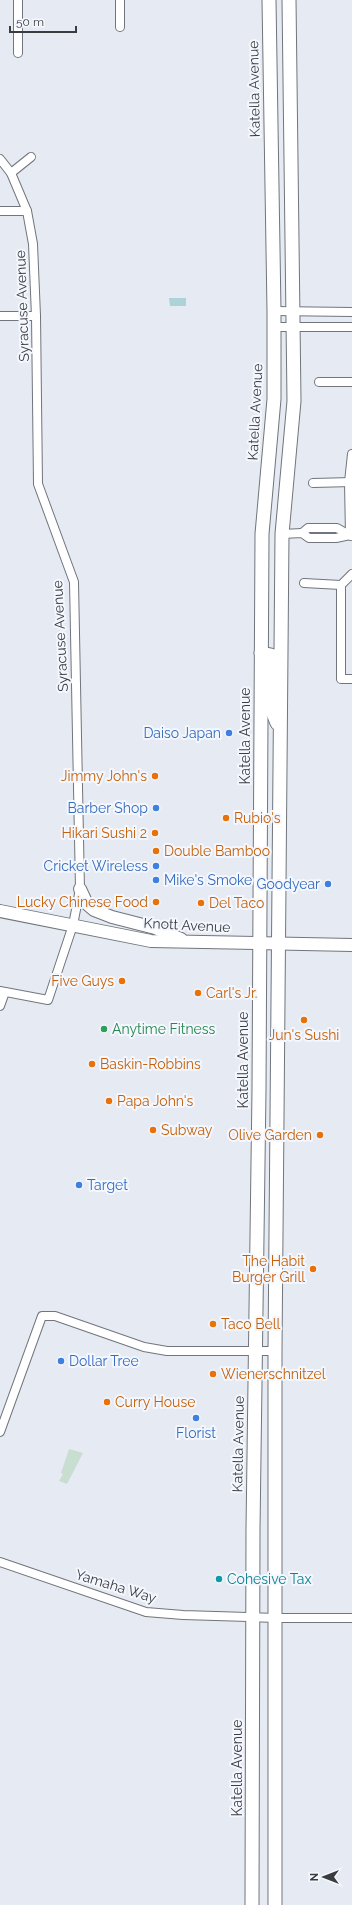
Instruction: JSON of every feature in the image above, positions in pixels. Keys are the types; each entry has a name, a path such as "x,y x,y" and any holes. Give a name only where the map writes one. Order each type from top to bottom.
{"main road":[{"path":"269,5 289,5 293,311 292,433 284,498 282,534 280,943 275,1351 275,1905"},
{"name":"Katella Avenue","path":"252,1905 262,534 264,496 273,418 274,327 269,5"},
{"path":"261,652 270,655 271,708 280,730"},
{"path":"80,889 87,904 94,910 112,917 155,928 192,943"},
{"name":"Knott Avenue","path":"0,911 151,941 352,945"}],"street":[{"path":"18,0 18,53"},
{"path":"120,0 120,27"},
{"path":"11,173 31,158"},
{"name":"Syracuse Avenue","path":"0,159 11,173 27,211 33,244 36,316 38,484 74,582 80,889 73,925 48,1000 2,992"},
{"path":"0,212 27,211"},
{"path":"274,311 352,312"},
{"path":"0,316 36,316"},
{"path":"274,327 352,327"},
{"path":"319,382 352,382"},
{"path":"351,536 350,482 352,454"},
{"path":"313,483 350,482"},
{"path":"282,534 302,533 308,528 337,528 351,536"},
{"path":"352,574 341,585 341,679 352,679"},
{"path":"304,583 341,585"},
{"path":"0,1006 2,992"},
{"path":"0,1432 42,1316 55,1316 144,1348 167,1351 275,1351"},
{"name":"Yamaha Way","path":"0,1562 146,1612 183,1615 276,1618 352,1618"}],"green space":[{"path":"69,1449 83,1453 67,1484 59,1481 63,1474 61,1473"}],"water":[{"path":"169,298 186,298 186,306 170,306"}],"place":[{"name":"Daiso Japan","path":"229,733"},
{"name":"Jimmy John's","path":"155,776"},
{"name":"Barber Shop","path":"156,808"},
{"name":"Rubio's","path":"226,818"},
{"name":"Hikari Sushi 2","path":"155,833"},
{"name":"Double Bamboo","path":"156,851"},
{"name":"Cricket Wireless","path":"156,866"},
{"name":"Mike's Smoke","path":"156,880"},
{"name":"Goodyear","path":"328,884"},
{"name":"Lucky Chinese Food","path":"156,902"},
{"name":"Del Taco","path":"201,903"},
{"name":"Five Guys","path":"122,981"},
{"name":"Carl's Jr.","path":"198,993"},
{"name":"Jun's Sushi","path":"304,1020"},
{"name":"Anytime Fitness","path":"104,1029"},
{"name":"Baskin-Robbins","path":"92,1064"},
{"name":"Papa John's","path":"109,1101"},
{"name":"Subway","path":"153,1130"},
{"name":"Olive Garden","path":"320,1135"},
{"name":"Target","path":"79,1185"},
{"name":"The Habit Burger Grill","path":"313,1269"},
{"name":"Taco Bell","path":"213,1324"},
{"name":"Dollar Tree","path":"61,1361"},
{"name":"Wienerschnitzel","path":"213,1374"},
{"name":"Curry House","path":"107,1402"},
{"name":"Florist","path":"196,1418"},
{"name":"Cohesive Tax","path":"219,1579"}]}
